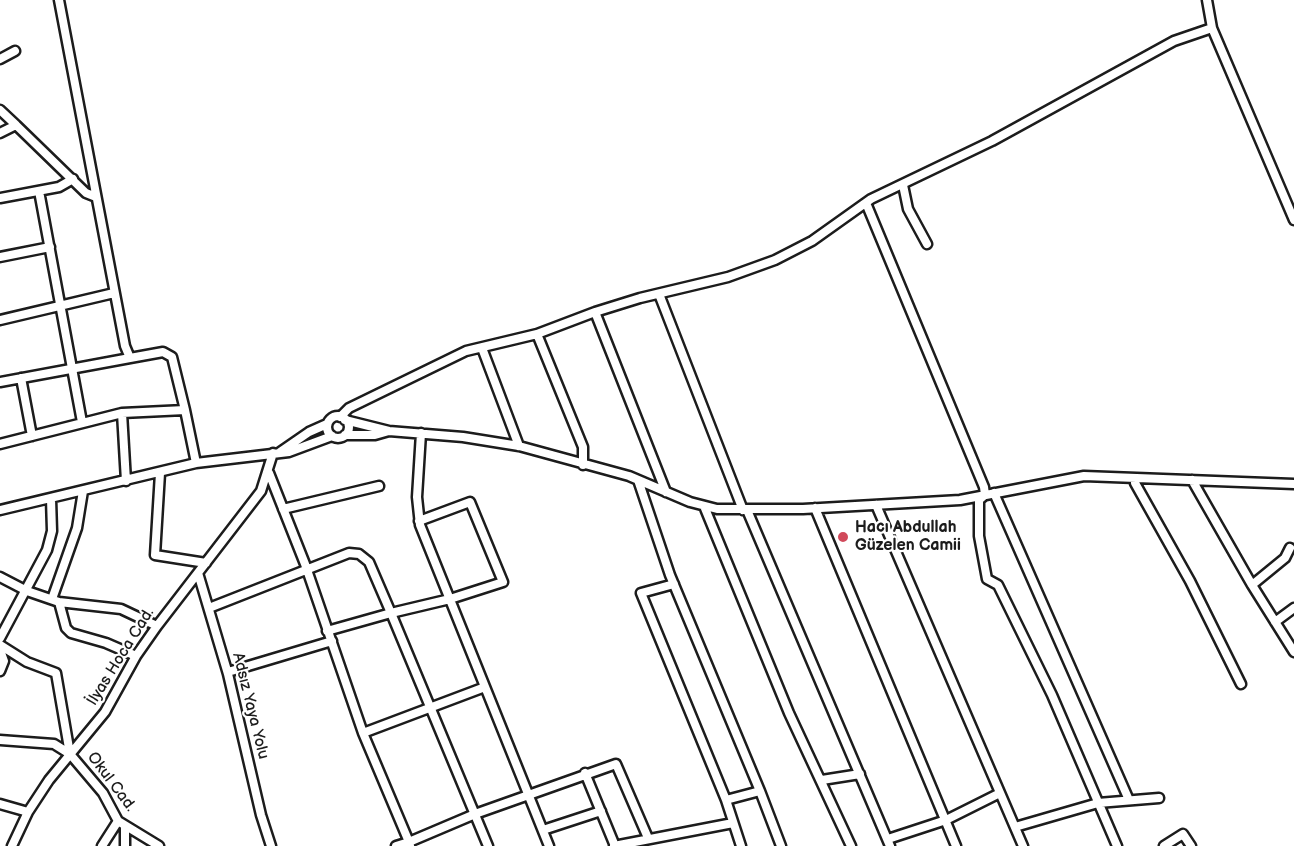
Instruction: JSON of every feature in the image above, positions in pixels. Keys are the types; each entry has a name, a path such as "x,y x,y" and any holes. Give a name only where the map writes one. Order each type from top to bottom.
{"street":[{"path":"59,0 114,293 129,357"},
{"path":"1207,0 1212,28 1294,220"},
{"path":"343,418 349,408 466,351 537,334 595,312 728,277 775,260 812,241 866,203 992,141 1174,41 1212,28"},
{"path":"0,59 15,51"},
{"path":"0,110 87,193 96,197"},
{"path":"0,133 16,126"},
{"path":"0,198 63,185 73,179"},
{"path":"903,185 908,209 927,244"},
{"path":"39,191 82,422"},
{"path":"866,203 984,487 1128,800"},
{"path":"0,257 50,248"},
{"path":"0,320 114,293"},
{"path":"659,294 745,510 889,843 946,820 1000,793"},
{"path":"595,312 666,492"},
{"path":"537,334 583,447 582,465"},
{"path":"482,348 519,446"},
{"path":"0,382 163,352 172,357 196,463"},
{"path":"21,378 32,436"},
{"path":"0,444 122,414 185,410"},
{"path":"122,414 126,481"},
{"path":"277,452 309,432 327,424 332,418 343,418 389,431 519,446 638,480 704,506 745,510 960,500 1084,476 1294,484"},
{"path":"343,418 348,427 345,435"},
{"path":"327,424 327,430 332,436"},
{"path":"0,510 196,463 290,452 332,436 375,435 389,431"},
{"path":"421,433 417,497 419,520 549,846"},
{"name":"İlyas Hoca Cad.","path":"12,846 28,812 49,780 105,712 136,656 157,626 261,491 277,452"},
{"path":"160,473 155,555 206,563"},
{"path":"269,473 306,569 363,733 409,844"},
{"path":"1135,478 1135,483 1190,581 1241,684"},
{"path":"638,480 674,584 781,846"},
{"path":"1192,480 1252,585 1294,652"},
{"path":"282,509 379,486"},
{"path":"83,491 77,528 56,600 68,631 106,643 136,656"},
{"path":"989,494 979,500 979,536 987,579 998,585 1052,694 1117,846"},
{"path":"0,638 16,604 27,591 47,550 52,531 51,499"},
{"path":"327,631 450,599 503,582 470,502 419,520"},
{"path":"876,505 1023,846"},
{"path":"704,506 789,713 851,846"},
{"path":"815,508 872,648 903,714 956,846"},
{"path":"1252,585 1285,558 1290,548"},
{"path":"209,608 345,554 359,554 371,565 488,846"},
{"name":"Adsız Yaya Yolu","path":"198,573 228,672 261,815 271,846"},
{"path":"0,577 27,591 56,600 121,609 157,626"},
{"path":"674,584 641,593 726,800 741,846"},
{"path":"1275,622 1294,608"},
{"path":"228,672 332,641"},
{"path":"0,645 27,662 56,673 70,754"},
{"path":"0,650 4,661 0,671"},
{"path":"363,733 485,687"},
{"path":"0,740 54,744 70,754"},
{"name":"Okul Cad.","path":"70,754 103,793 121,823 159,846"},
{"path":"396,846 409,844 475,814 585,773 616,764 652,837 660,846"},
{"path":"585,773 614,846 734,823"},
{"path":"822,780 860,774"},
{"path":"726,800 760,790"},
{"path":"1015,827 1098,803 1159,798"},
{"path":"0,804 28,812"},
{"path":"543,830 601,811"},
{"path":"102,846 121,823"},
{"path":"121,823 125,846"},
{"path":"1164,846 1183,834 1191,846"}],"place":[{"name":"Hacı Abdullah Güzelen Camii","path":"843,537"}]}
